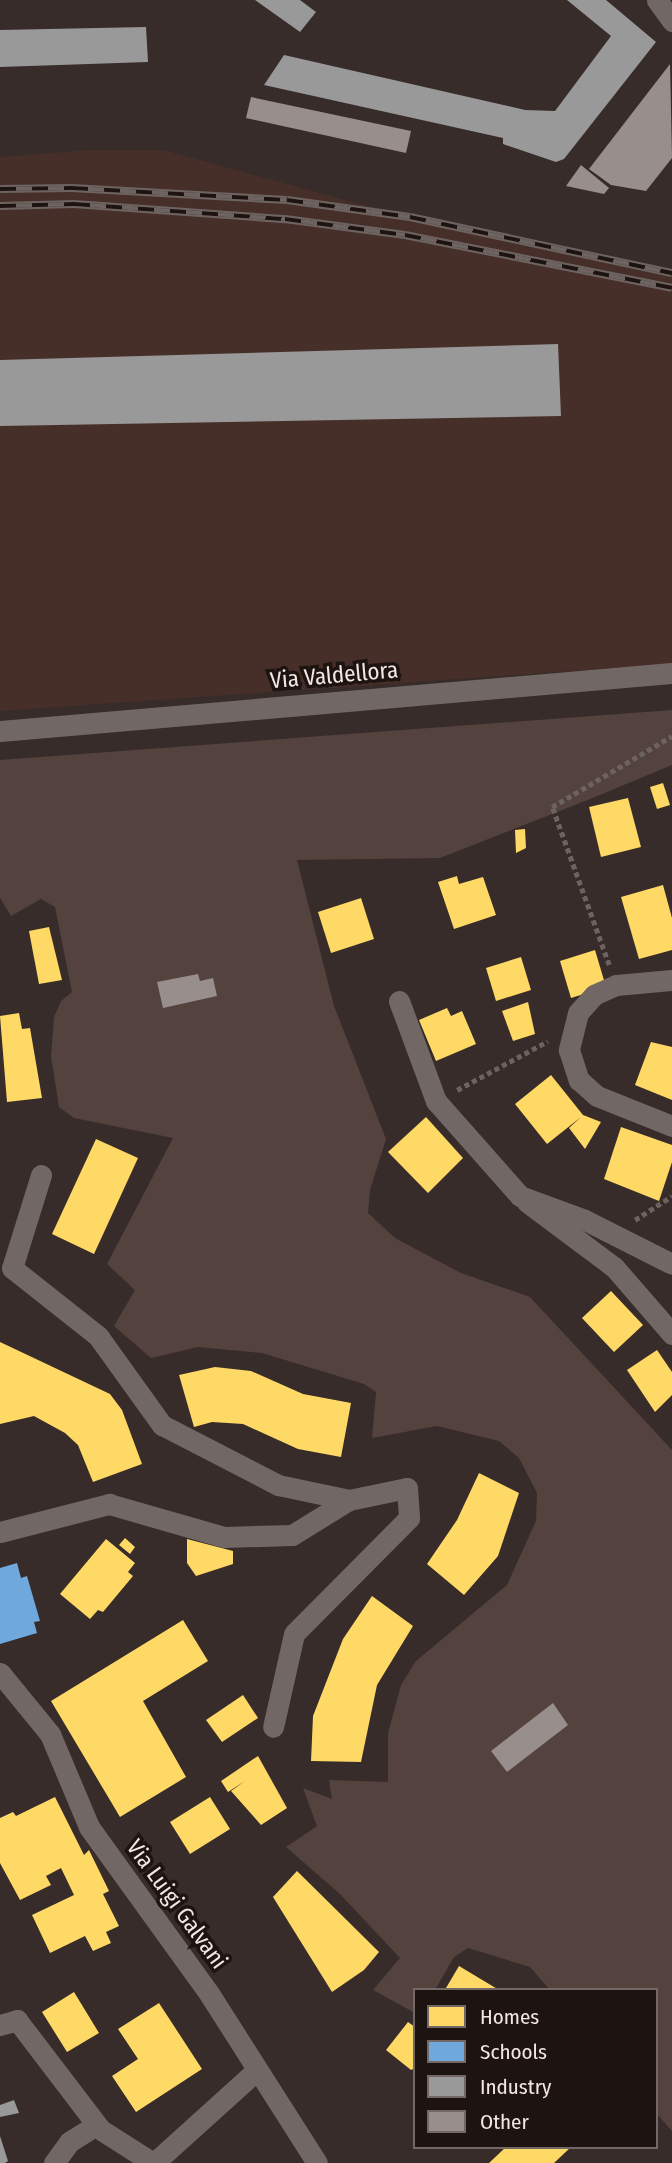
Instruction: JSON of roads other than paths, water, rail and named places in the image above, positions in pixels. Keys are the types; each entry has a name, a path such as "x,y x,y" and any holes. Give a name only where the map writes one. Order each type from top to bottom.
{"street":[{"name":"Via Valdellora","path":"0,731 672,673"},
{"path":"672,980 616,985 584,1004 570,1029 570,1058 579,1080 610,1103 672,1126"},
{"path":"399,1001 436,1101 520,1196 554,1226 614,1267 672,1334"},
{"path":"41,1175 12,1268 98,1336 162,1425 278,1485 349,1500"},
{"path":"520,1196 611,1233 672,1264"},
{"path":"0,1532 109,1504 224,1537 292,1535 349,1500 407,1488 409,1518 294,1634 273,1727"},
{"name":"Via Luigi Galvani","path":"0,1674 50,1734 89,1827 257,2070 317,2163"},
{"path":"0,2025 17,2020 100,2129"},
{"path":"54,2163 69,2143 95,2126 153,2163 257,2070"}],"railway":[{"path":"0,189 72,188 287,200 410,217 672,273"},
{"path":"0,206 74,204 285,219 405,235 672,288"}]}
